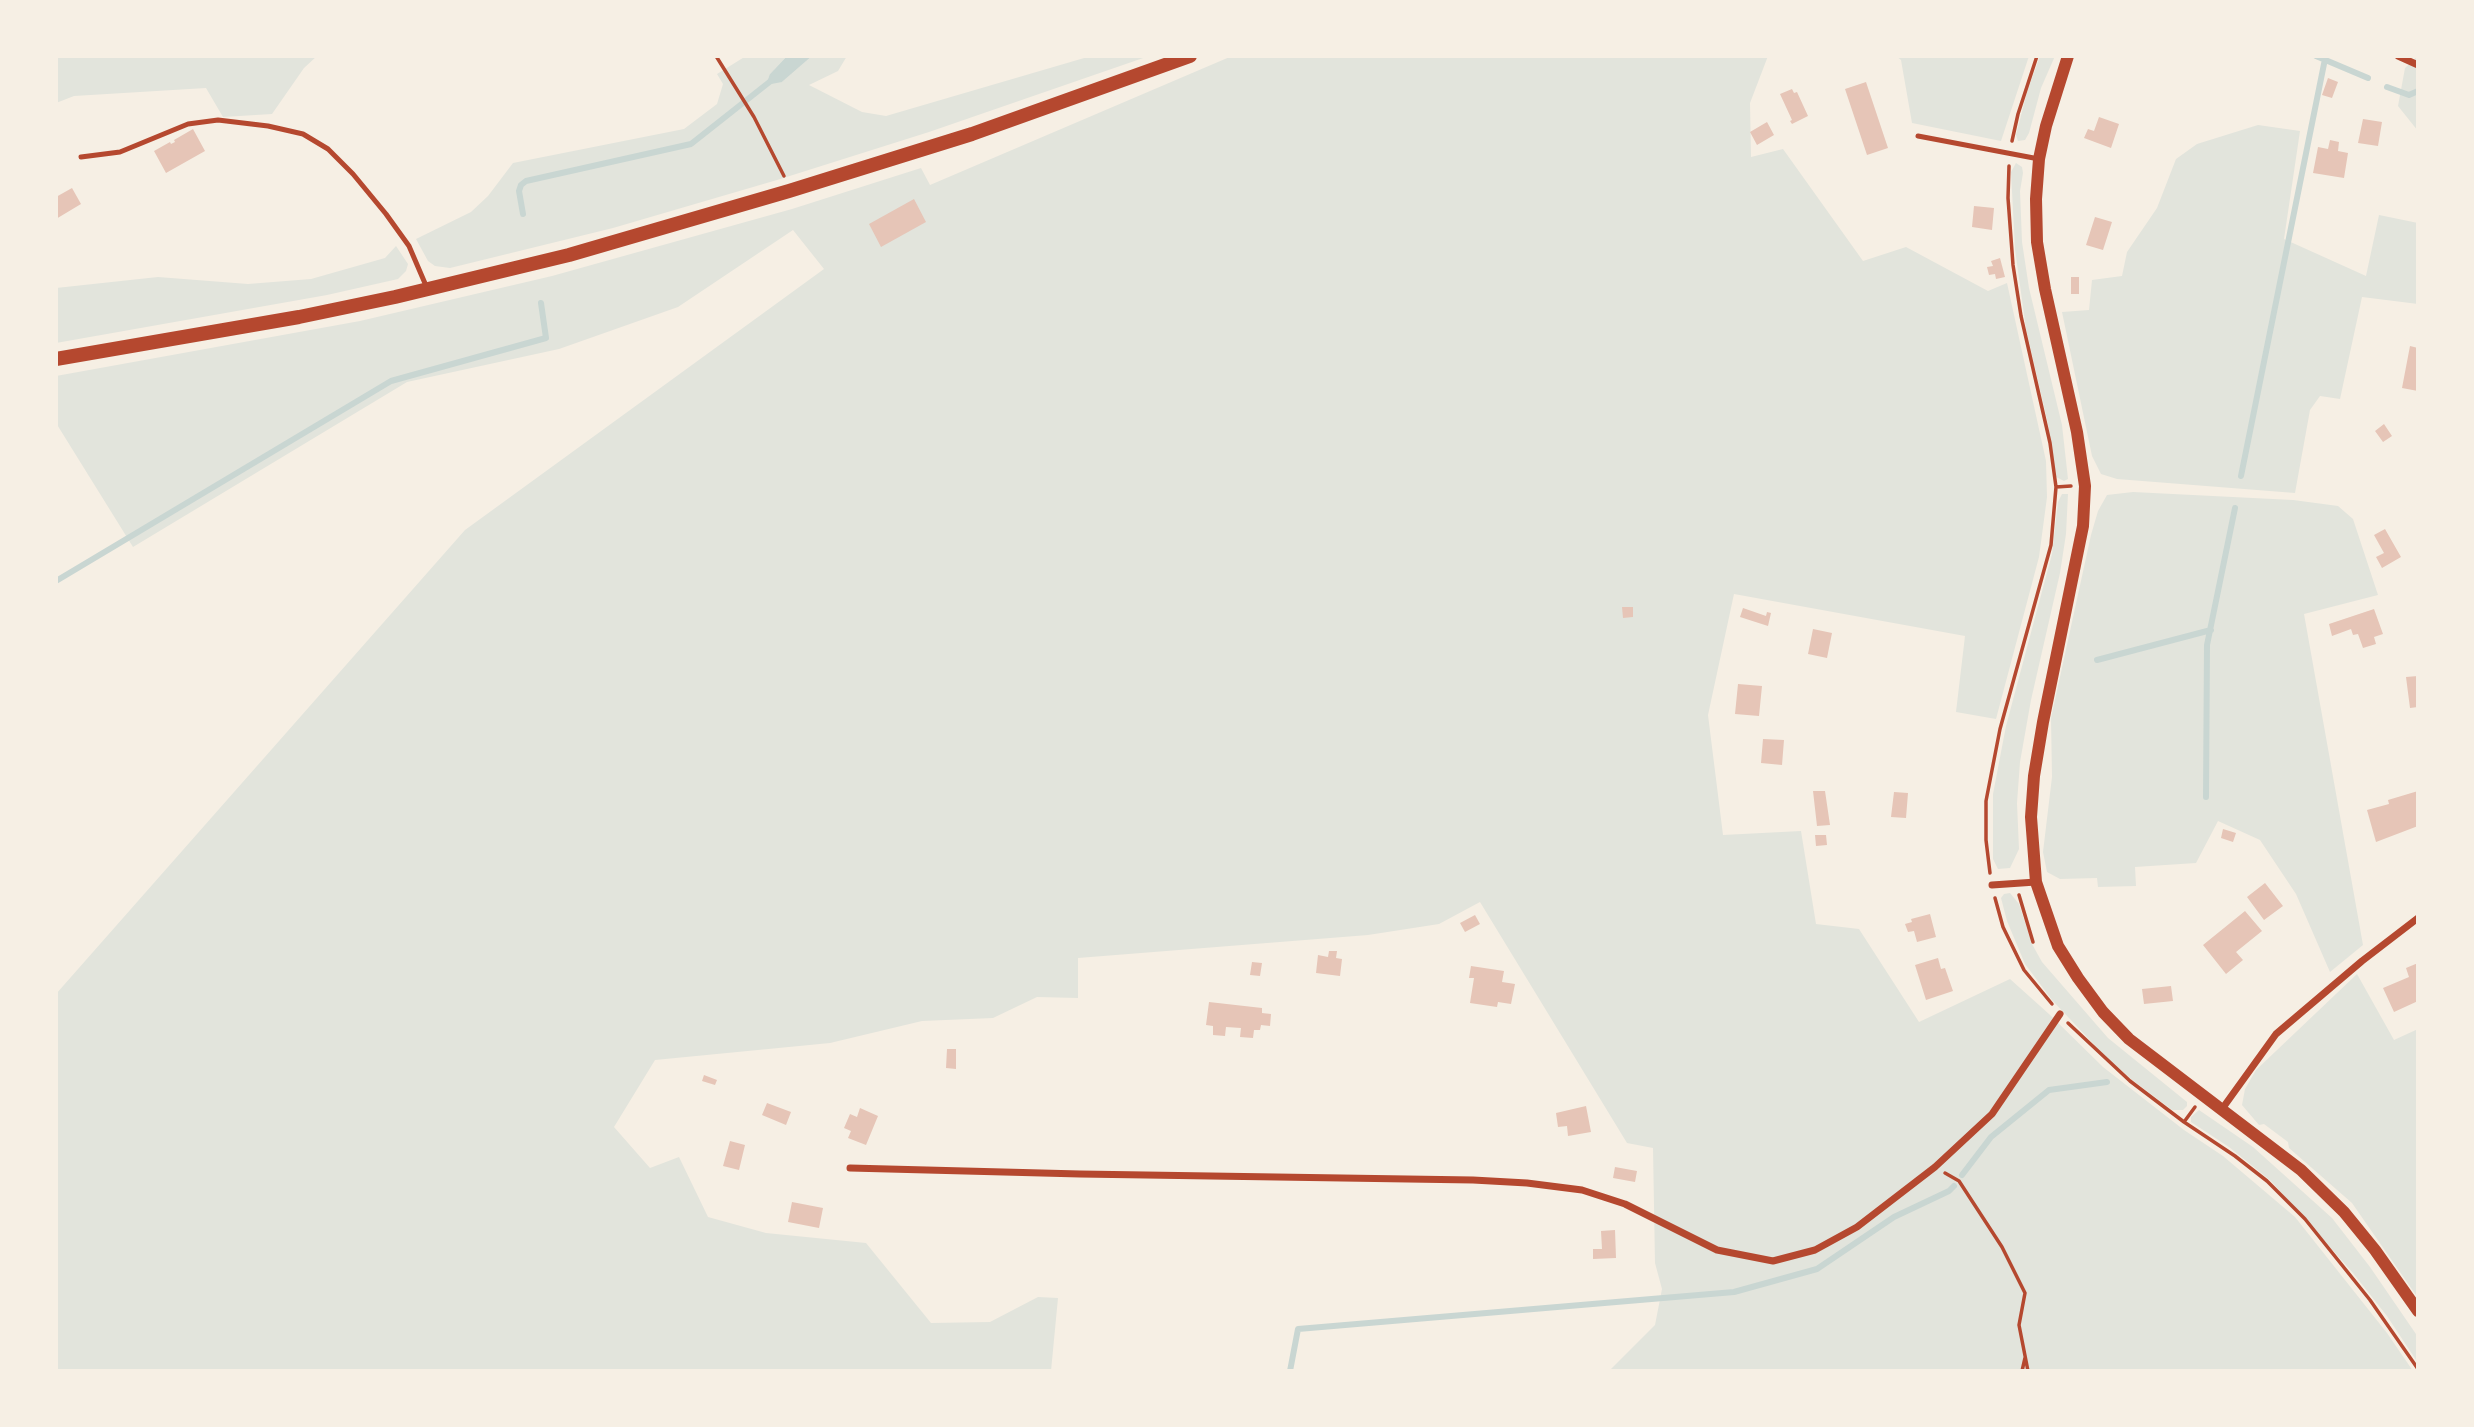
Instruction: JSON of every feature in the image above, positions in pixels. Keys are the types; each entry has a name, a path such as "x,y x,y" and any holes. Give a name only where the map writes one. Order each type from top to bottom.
{"main road":[{"path":"56,359 299,317 581,252 972,134 1190,56"}],"street":[{"path":"2068,56 2046,126 2039,159 2037,242 2077,432 2085,486 2083,527 2034,776 2031,817 2036,882 2059,946 2103,1012 2129,1039 2289,1160 2344,1212 2418,1311"},
{"path":"2398,56 2418,65"},
{"path":"1992,885 2036,882"},
{"path":"2222,1109 2276,1034 2362,961 2418,918"},
{"path":"850,1168 1527,1183 1583,1190 1625,1204 1717,1250 1773,1261 1815,1250 1857,1227 1935,1167 1992,1114 2060,1014"}],"lane":[{"path":"80,157 120,152 188,124 218,120 268,126 303,134 328,149 354,174 409,246 427,289"},
{"path":"1918,136 2039,159"}],"path":[{"path":"716,56 754,117 782,170 789,191"},
{"path":"2000,729 2051,545 2056,487 2050,443 2021,316 2013,265 2008,198 2010,154 2018,114 2037,56"},
{"path":"2017,883 2033,942"},
{"path":"2060,1014 2096,1052 2130,1081 2267,1181 2305,1219 2370,1300 2418,1369"},
{"path":"2184,1122 2194,1109"},
{"path":"1935,1167 1959,1181 2002,1247 2025,1293 2019,1325 2028,1371"},
{"path":"2022,1371 2025,1356"}],"shaded area":[{"path":"56,56 317,56 304,68 272,114 223,117 206,88 74,96 56,103"},
{"path":"746,56 787,56 770,74 782,82 812,56 847,56 838,71 809,85 862,112 886,116 1091,56 1149,56 929,132 613,228 450,268 435,266 428,261 416,239 471,212 488,196 513,163 684,129 717,104 723,84 717,74"},
{"path":"787,56 812,56 782,82 766,85 770,74"},
{"path":"1232,56 1768,56 1750,103 1751,157 1783,149 1863,261 1906,247 1988,291 2007,283 2046,461 2047,497 2039,557 1996,719 1956,712 1965,636 1734,594 1708,715 1723,835 1801,831 1816,924 1859,929 1919,1022 2010,979 2103,1067 2184,1130 2223,1156 2295,1217 2387,1333 2413,1371 1609,1371 1655,1325 1662,1289 1655,1263 1653,1148 1627,1143 1480,902 1439,924 1368,935 1078,958 1078,998 1037,997 993,1018 922,1021 830,1043 655,1060 614,1127 650,1168 679,1157 708,1217 766,1233 866,1243 931,1323 990,1322 1038,1297 1058,1298 1051,1371 56,1371 56,994 465,530 824,269 793,230 678,307 559,349 407,382 133,547 56,423 56,376 360,321 552,276 792,209 921,168 930,185"},
{"path":"1896,56 2029,56 2001,141 1912,123 1901,60"},
{"path":"2040,56 2055,56 2041,88 2029,133 2025,140 2018,141 2016,135 2027,92"},
{"path":"2418,56 2418,131 2398,106 2405,68"},
{"path":"2258,125 2300,131 2284,239 2366,276 2379,215 2418,223 2418,304 2362,297 2340,399 2320,396 2310,410 2295,493 2117,479 2101,474 2092,456 2062,312 2089,310 2092,280 2122,276 2127,252 2157,208 2176,159 2197,144"},
{"path":"2016,163 2022,167 2023,173 2020,191 2022,242 2029,288 2062,425 2068,479 2064,481 2056,477 2048,424 2026,329 2015,249 2011,172"},
{"path":"396,246 408,264 406,271 398,279 327,295 56,343 56,288 158,277 248,284 311,279 385,258"},
{"path":"2133,492 2293,500 2338,506 2353,519 2378,595 2304,614 2363,945 2330,972 2296,894 2260,840 2218,821 2196,863 2135,867 2136,886 2098,887 2097,878 2060,879 2047,872 2043,852 2052,777 2051,718 2091,535 2098,511 2107,495"},
{"path":"2062,494 2068,494 2060,573 2020,762 2017,803 2019,849 2010,868 1998,869 1993,859 1993,794 2006,726 2052,554 2058,502"},
{"path":"2010,893 2019,904 2032,944 2042,962 2108,1038 2187,1102 2183,1110 2172,1110 2131,1079 2103,1054 2052,1000 2025,964 2007,921 2001,898"},
{"path":"2357,974 2394,1040 2418,1029 2418,1298 2352,1203 2289,1148 2288,1142 2264,1124 2259,1125 2242,1105 2245,1089 2256,1070"},
{"path":"2199,1110 2253,1147 2332,1218 2418,1337 2418,1363 2387,1316 2353,1273 2271,1181 2229,1147 2191,1122 2191,1117"}],"building":[{"path":"2328,78 2338,82 2332,98 2322,95"},
{"path":"1866,82 1888,148 1867,155 1845,89"},
{"path":"1792,89 1794,93 1797,92 1808,116 1792,124 1780,94"},
{"path":"2099,117 2119,124 2111,148 2084,138 2088,129 2094,131"},
{"path":"2363,119 2382,122 2378,146 2358,143"},
{"path":"1767,122 1774,135 1757,145 1750,132"},
{"path":"193,129 205,151 166,173 154,151 175,142 174,140"},
{"path":"2330,140 2339,142 2338,151 2348,153 2344,178 2313,173 2318,147 2328,149"},
{"path":"72,188 81,204 56,219 56,197"},
{"path":"914,199 926,222 881,247 869,224"},
{"path":"1974,206 1994,208 1992,230 1972,227"},
{"path":"2095,217 2112,222 2103,250 2086,245"},
{"path":"2000,258 2005,277 1996,279 1995,274 1989,275 1987,267 1993,266 1991,261"},
{"path":"2071,277 2079,277 2079,294 2071,294"},
{"path":"2410,346 2418,348 2418,391 2402,388"},
{"path":"2384,424 2392,436 2383,442 2375,431"},
{"path":"2385,529 2401,557 2382,568 2376,557 2384,553 2374,535"},
{"path":"1622,607 1633,607 1633,617 1623,618"},
{"path":"1743,608 1766,616 1767,612 1771,613 1768,626 1740,617"},
{"path":"2374,609 2383,634 2374,637 2376,644 2363,648 2358,634 2353,635 2351,629 2332,636 2329,624"},
{"path":"1813,629 1832,633 1827,658 1808,654"},
{"path":"2418,676 2418,707 2410,708 2406,677"},
{"path":"1738,684 1762,686 1759,716 1735,714"},
{"path":"1763,739 1784,740 1782,765 1761,763"},
{"path":"1813,791 1825,791 1830,825 1817,826"},
{"path":"2418,791 2418,826 2376,842 2367,810"},
{"path":"1894,792 1908,793 1906,818 1891,817"},
{"path":"2223,829 2236,833 2233,842 2221,838"},
{"path":"1815,835 1826,835 1827,845 1816,846"},
{"path":"2265,883 2283,906 2264,920 2247,897"},
{"path":"2245,911 2262,931 2236,952 2243,960 2226,974 2203,945"},
{"path":"1930,914 1936,937 1917,942 1914,931 1908,932 1905,924 1912,922 1911,919"},
{"path":"1475,915 1480,924 1465,932 1460,923"},
{"path":"1329,951 1337,951 1336,958 1342,959 1340,976 1316,973 1318,955 1328,957"},
{"path":"1938,958 1941,969 1945,968 1953,991 1926,1000 1915,965"},
{"path":"1252,962 1262,963 1260,976 1250,975"},
{"path":"2418,963 2418,1001 2394,1012 2383,988 2409,977 2406,968"},
{"path":"1471,966 1504,971 1502,982 1515,984 1511,1004 1498,1002 1497,1007 1470,1003 1474,978 1469,978"},
{"path":"2171,986 2173,1001 2144,1004 2142,989"},
{"path":"1209,1002 1262,1008 1262,1013 1271,1014 1270,1026 1261,1025 1260,1030 1254,1030 1253,1038 1240,1037 1241,1028 1226,1027 1225,1036 1213,1035 1213,1026 1206,1025"},
{"path":"947,1049 956,1049 956,1069 946,1068"},
{"path":"704,1075 717,1080 715,1085 702,1081"},
{"path":"767,1103 791,1112 786,1125 762,1115"},
{"path":"1586,1106 1591,1132 1568,1136 1567,1126 1558,1127 1556,1113"},
{"path":"860,1108 878,1116 866,1145 848,1138 851,1131 844,1128 850,1114 857,1117"},
{"path":"730,1141 745,1145 739,1170 723,1166"},
{"path":"1615,1167 1637,1171 1635,1182 1613,1178"},
{"path":"792,1202 823,1208 819,1228 788,1222"},
{"path":"1615,1230 1616,1258 1593,1259 1593,1249 1602,1249 1601,1231"}],"waterway":[{"path":"2316,56 2368,78"},
{"path":"2241,476 2325,59"},
{"path":"523,214 519,191 526,181 691,144 772,80"},
{"path":"2387,87 2409,95 2418,91"},
{"path":"56,581 391,381 546,338 541,303"},
{"path":"2206,797 2207,645 2235,508"},
{"path":"2097,660 2211,630"},
{"path":"1962,1175 1991,1137 2049,1090 2107,1082"},
{"path":"1290,1371 1298,1329 1734,1292 1817,1269 1894,1217 1949,1191 1954,1186"}]}
